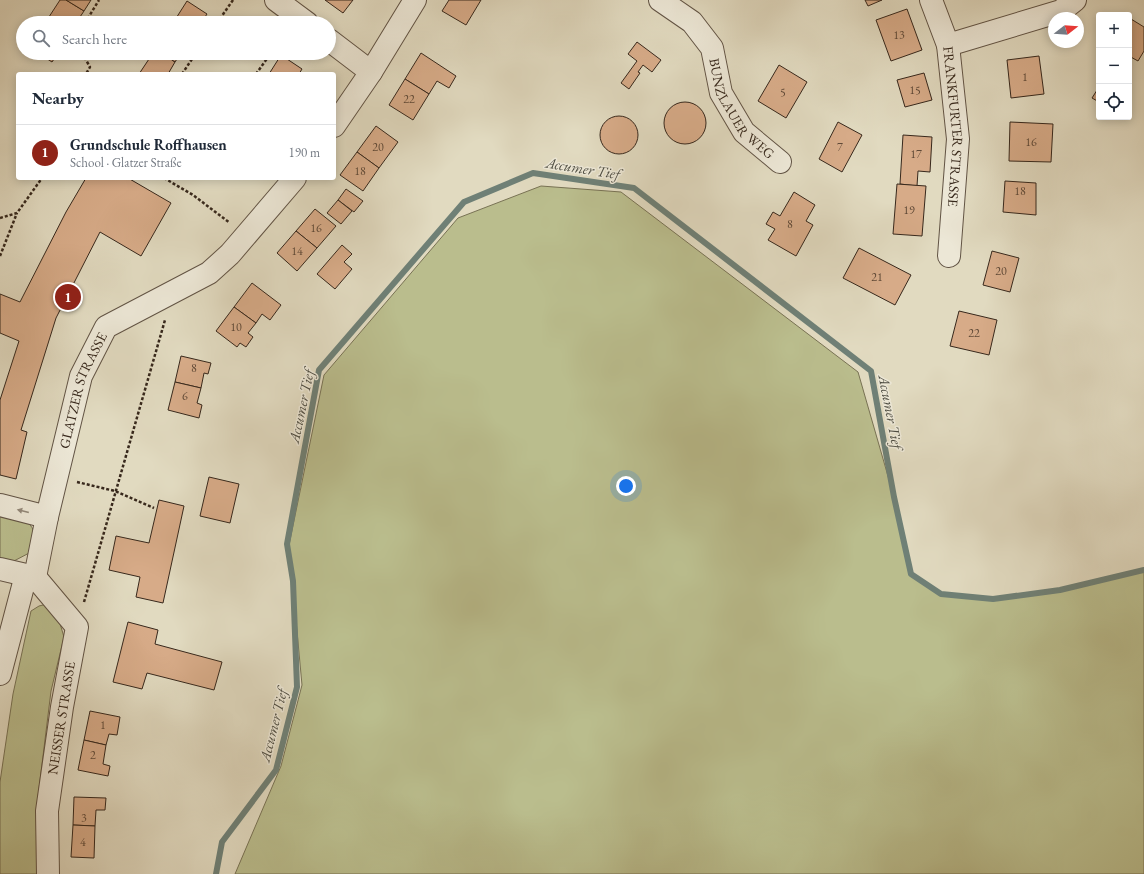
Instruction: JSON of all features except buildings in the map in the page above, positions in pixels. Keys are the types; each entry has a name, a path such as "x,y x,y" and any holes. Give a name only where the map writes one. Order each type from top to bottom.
{"street":[{"path":"276,0 297,16"},
{"path":"336,123 371,72 415,0"},
{"name":"BUNZLAUER WEG","path":"660,0 692,22 712,48 721,93 740,126 744,132 780,162"},
{"name":"FRANKFURTER STRASSE","path":"931,0 948,45 958,139 949,256"},
{"path":"948,45 1062,11 1075,0"},
{"path":"336,45 371,72"},
{"name":"GLATZER STRASSE","path":"0,674 30,576 81,376 106,327 209,273 230,254 293,180"},
{"path":"0,505 46,517"},
{"path":"0,569 30,576 77,627"},
{"name":"NEISSER STRASSE","path":"48,874 46,812 62,707 77,627"}],"path":[{"path":"89,16 99,0"},
{"path":"222,16 233,0"},
{"path":"86,60 90,67 87,72"},
{"path":"183,72 191,60"},
{"path":"257,72 266,60"},
{"path":"0,256 17,213 41,180"},
{"path":"167,180 193,196 246,236"},
{"path":"0,218 17,213"},
{"path":"77,627 172,292"},
{"path":"56,477 115,491 154,508"}],"green space":[{"path":"541,186 621,192 858,372 894,497 911,574 941,594 993,599 1060,590 1144,570 1144,874 235,874 281,766 302,685 289,545 324,375 458,218"},
{"path":"0,513 16,517 28,523 34,534 35,541 33,551 12,562 0,559"},
{"path":"47,604 58,617 64,637 51,691 37,805 37,874 0,874 0,782 13,694 31,611 39,606"}],"waterway":[{"name":"Accumer Tief","path":"216,874 222,842 276,770 297,687 293,581 287,544 319,370 464,202 533,173 634,188 871,371 894,497 911,574 941,594 993,599 1060,590 1144,570"}],"place":[{"name":"Grundschule Roffhausen","path":"68,297"}]}
